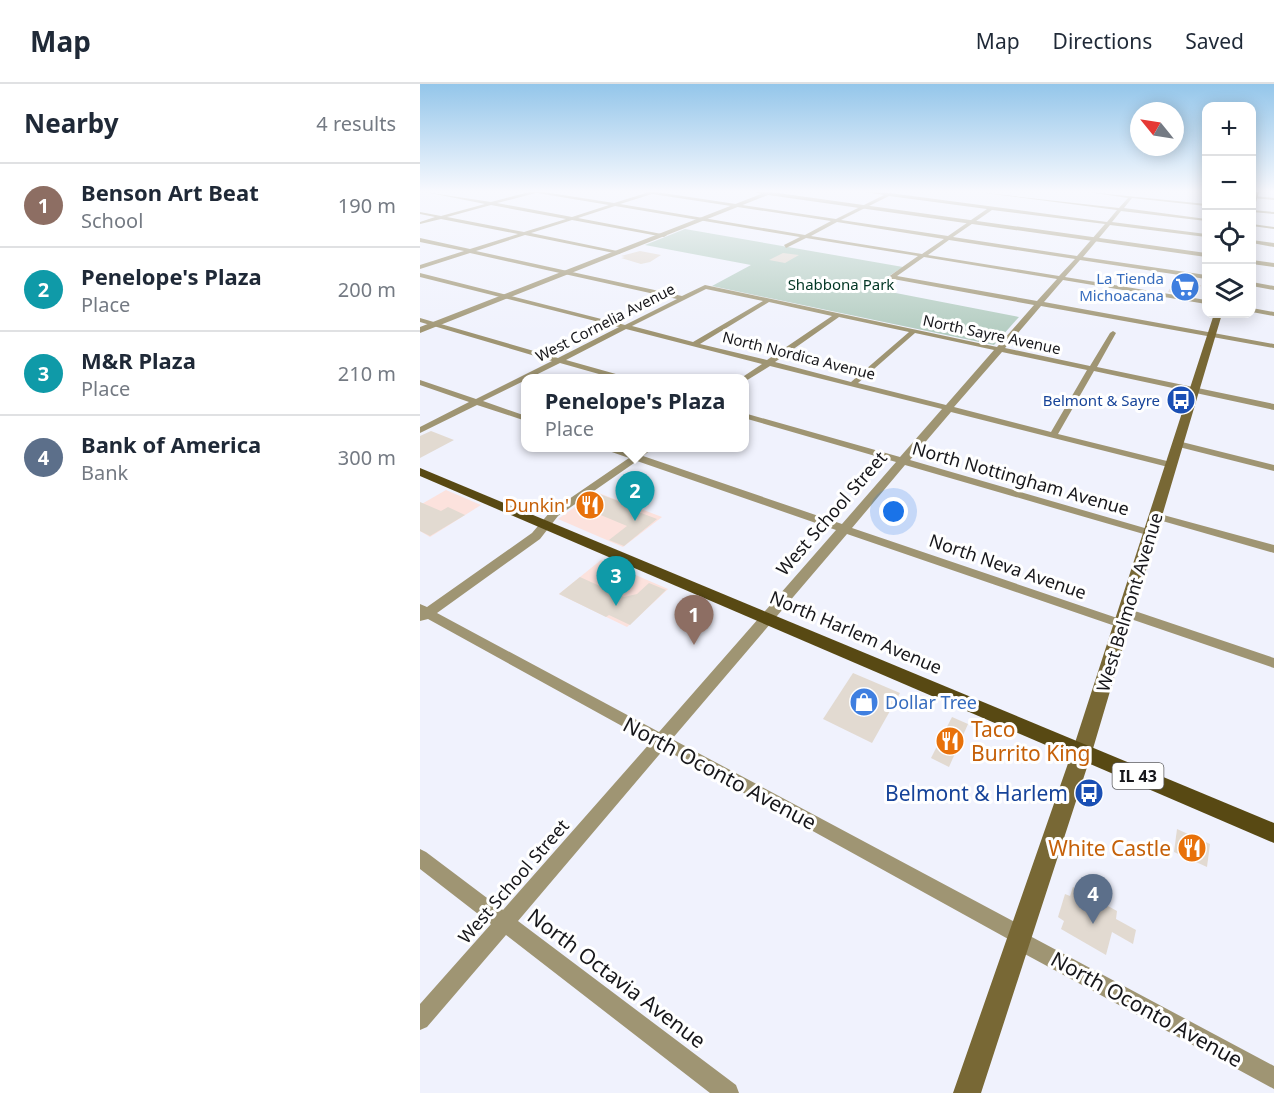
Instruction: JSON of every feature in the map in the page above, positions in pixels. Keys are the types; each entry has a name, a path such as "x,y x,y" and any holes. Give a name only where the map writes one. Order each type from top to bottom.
{"main road":[{"name":"West Belmont Avenue","path":"967,1093 1082,752 1217,318"},
{"name":"North Harlem Avenue","path":"420,472 1274,833"}],"street":[{"path":"420,267 505,239"},
{"path":"554,239 619,252"},
{"path":"420,330 652,239"},
{"path":"786,246 799,239"},
{"path":"824,239 1202,301"},
{"path":"876,288 947,239"},
{"path":"956,239 1202,276"},
{"name":"West School Street","path":"420,1020 1094,239"},
{"path":"1095,239 1202,254"},
{"path":"420,240 682,298"},
{"path":"1256,243 1274,245"},
{"path":"1256,263 1274,265"},
{"name":"North Nordica Avenue","path":"420,275 1172,465"},
{"path":"892,277 1274,346"},
{"path":"1256,285 1274,288"},
{"name":"West Cornelia Avenue","path":"531,374 705,287"},
{"name":"North Sayre Avenue","path":"705,287 1274,407"},
{"path":"694,344 769,300"},
{"path":"1256,311 1274,314"},
{"path":"749,377 838,315"},
{"path":"420,320 606,374"},
{"path":"853,384 914,331"},
{"path":"1053,435 1113,333"},
{"name":"West Cornelia Avenue","path":"420,430 521,379"},
{"path":"420,382 521,418"},
{"name":"North Nottingham Avenue","path":"749,416 1150,533"},
{"path":"1178,444 1274,468"},
{"name":"North Neva Avenue","path":"622,452 843,528 1124,619 1274,663"},
{"path":"422,614 536,536 554,514 642,452"},
{"path":"1156,516 1274,549"},
{"name":"North Oconto Avenue","path":"422,614 660,741 1274,1078"},
{"name":"North Octavia Avenue","path":"420,858 728,1093"}],"shaded area":[{"path":"446,490 481,505 430,537 420,531 420,505"},
{"path":"596,492 662,517 623,547 558,519"},
{"path":"601,560 668,589 627,627 559,594"}],"green space":[{"name":"Shabbona Park","path":"660,239 743,239 903,267 870,288 1019,317 994,345 712,286 751,265 645,245"}],"building":[{"path":"640,251 661,255 650,262 641,264 621,258 625,257 621,256"},
{"path":"783,253 799,255 785,263 769,260"},
{"name":"La Tienda Michoacana","path":"1174,281 1201,285 1196,296 1168,292"},
{"path":"431,431 454,440 420,458 420,436"},
{"path":"597,493 639,509 636,511 657,519 624,546 609,540 627,526 579,506"},
{"path":"420,502 441,511 448,507 465,515 430,536 420,531"},
{"path":"580,577 624,597 637,594 649,583 666,590 630,625 609,615 606,617 559,594"},
{"name":"Dollar Tree","path":"853,673 900,693 872,743 823,719"},
{"name":"Taco Burrito King","path":"952,717 968,724 949,767 931,758"},
{"name":"White Castle","path":"1177,829 1210,844 1207,867 1174,852"},
{"path":"1073,887 1117,911 1116,919 1136,930 1133,944 1112,932 1106,955 1061,929 1064,921 1058,917 1065,894 1070,896"}],"place":[{"name":"La Tienda Michoacana","path":"1185,287"},
{"name":"Belmont & Sayre","path":"1181,400"},
{"name":"Dunkin'","path":"590,505"},
{"name":"Penelope's Plaza","path":"635,521"},
{"name":"M&R Plaza","path":"616,606"},
{"name":"Benson Art Beat","path":"694,645"},
{"name":"Dollar Tree","path":"864,702"},
{"name":"Taco Burrito King","path":"950,741"},
{"name":"Belmont & Harlem","path":"1089,793"},
{"name":"White Castle","path":"1192,848"},
{"name":"Bank of America","path":"1093,924"}]}
